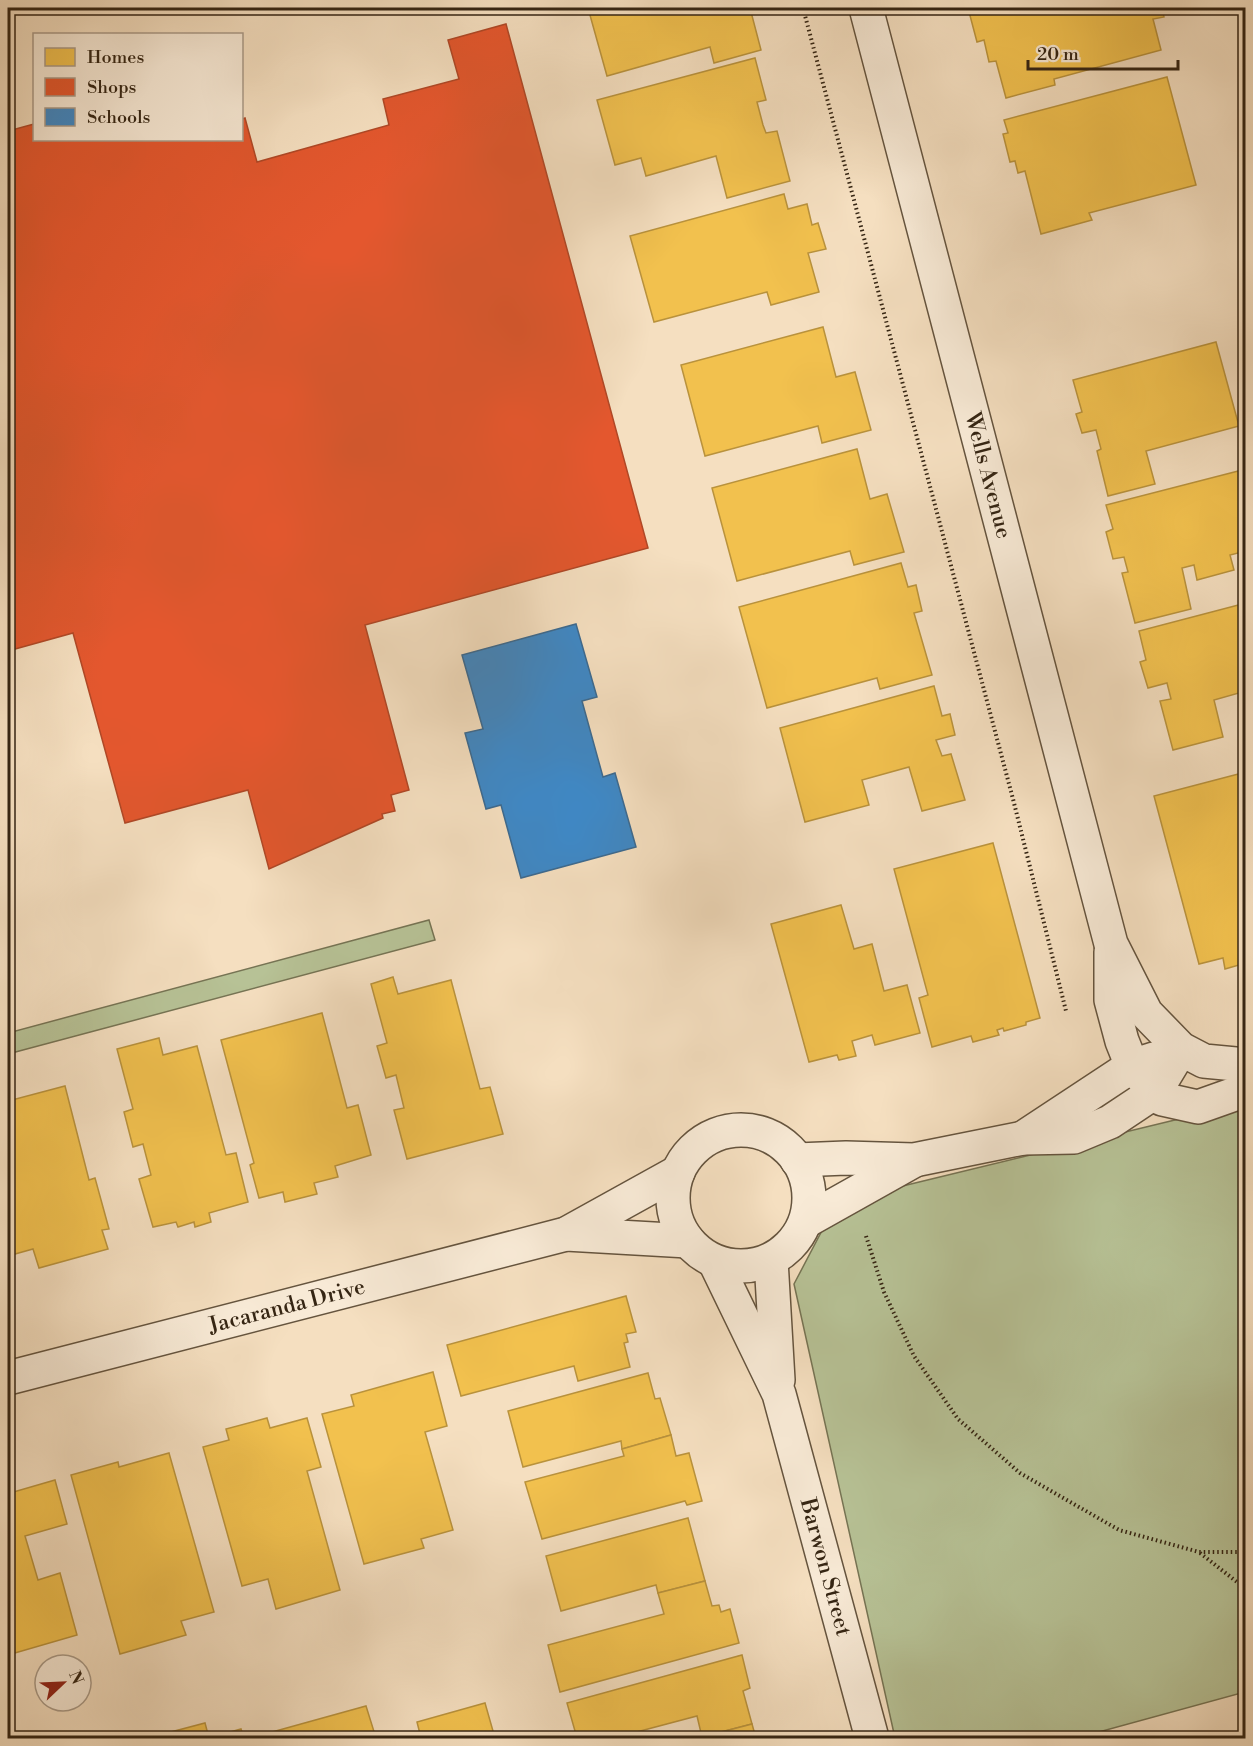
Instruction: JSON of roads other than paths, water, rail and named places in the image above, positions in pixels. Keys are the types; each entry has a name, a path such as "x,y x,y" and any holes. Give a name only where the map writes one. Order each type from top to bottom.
{"street":[{"name":"Wells Avenue","path":"866,8 1111,944 1146,1013 1181,1049"},
{"name":"Wells Avenue","path":"1111,944 1111,1000 1122,1041 1132,1066"},
{"path":"797,1161 846,1158 914,1160 1023,1138 1074,1137 1110,1122 1155,1092 1181,1049"},
{"path":"1023,1138 1132,1066 1181,1049 1204,1061 1245,1065"},
{"path":"1132,1066 1162,1099 1198,1107 1245,1090"},
{"path":"729,1131 751,1131 773,1138 791,1152 806,1179 809,1200 806,1221 798,1236 786,1250 771,1260 753,1266 734,1266 716,1262 700,1253 688,1241 679,1226 674,1208 673,1190 678,1172 690,1153 707,1138 729,1131"},
{"path":"806,1221 914,1160"},
{"name":"Jacaranda Drive","path":"8,1378 566,1234 678,1172"},
{"name":"Jacaranda Drive","path":"566,1234 688,1241"},
{"name":"Barwon Street","path":"771,1260 779,1394"},
{"name":"Barwon Street","path":"716,1262 779,1394 872,1738"}]}
